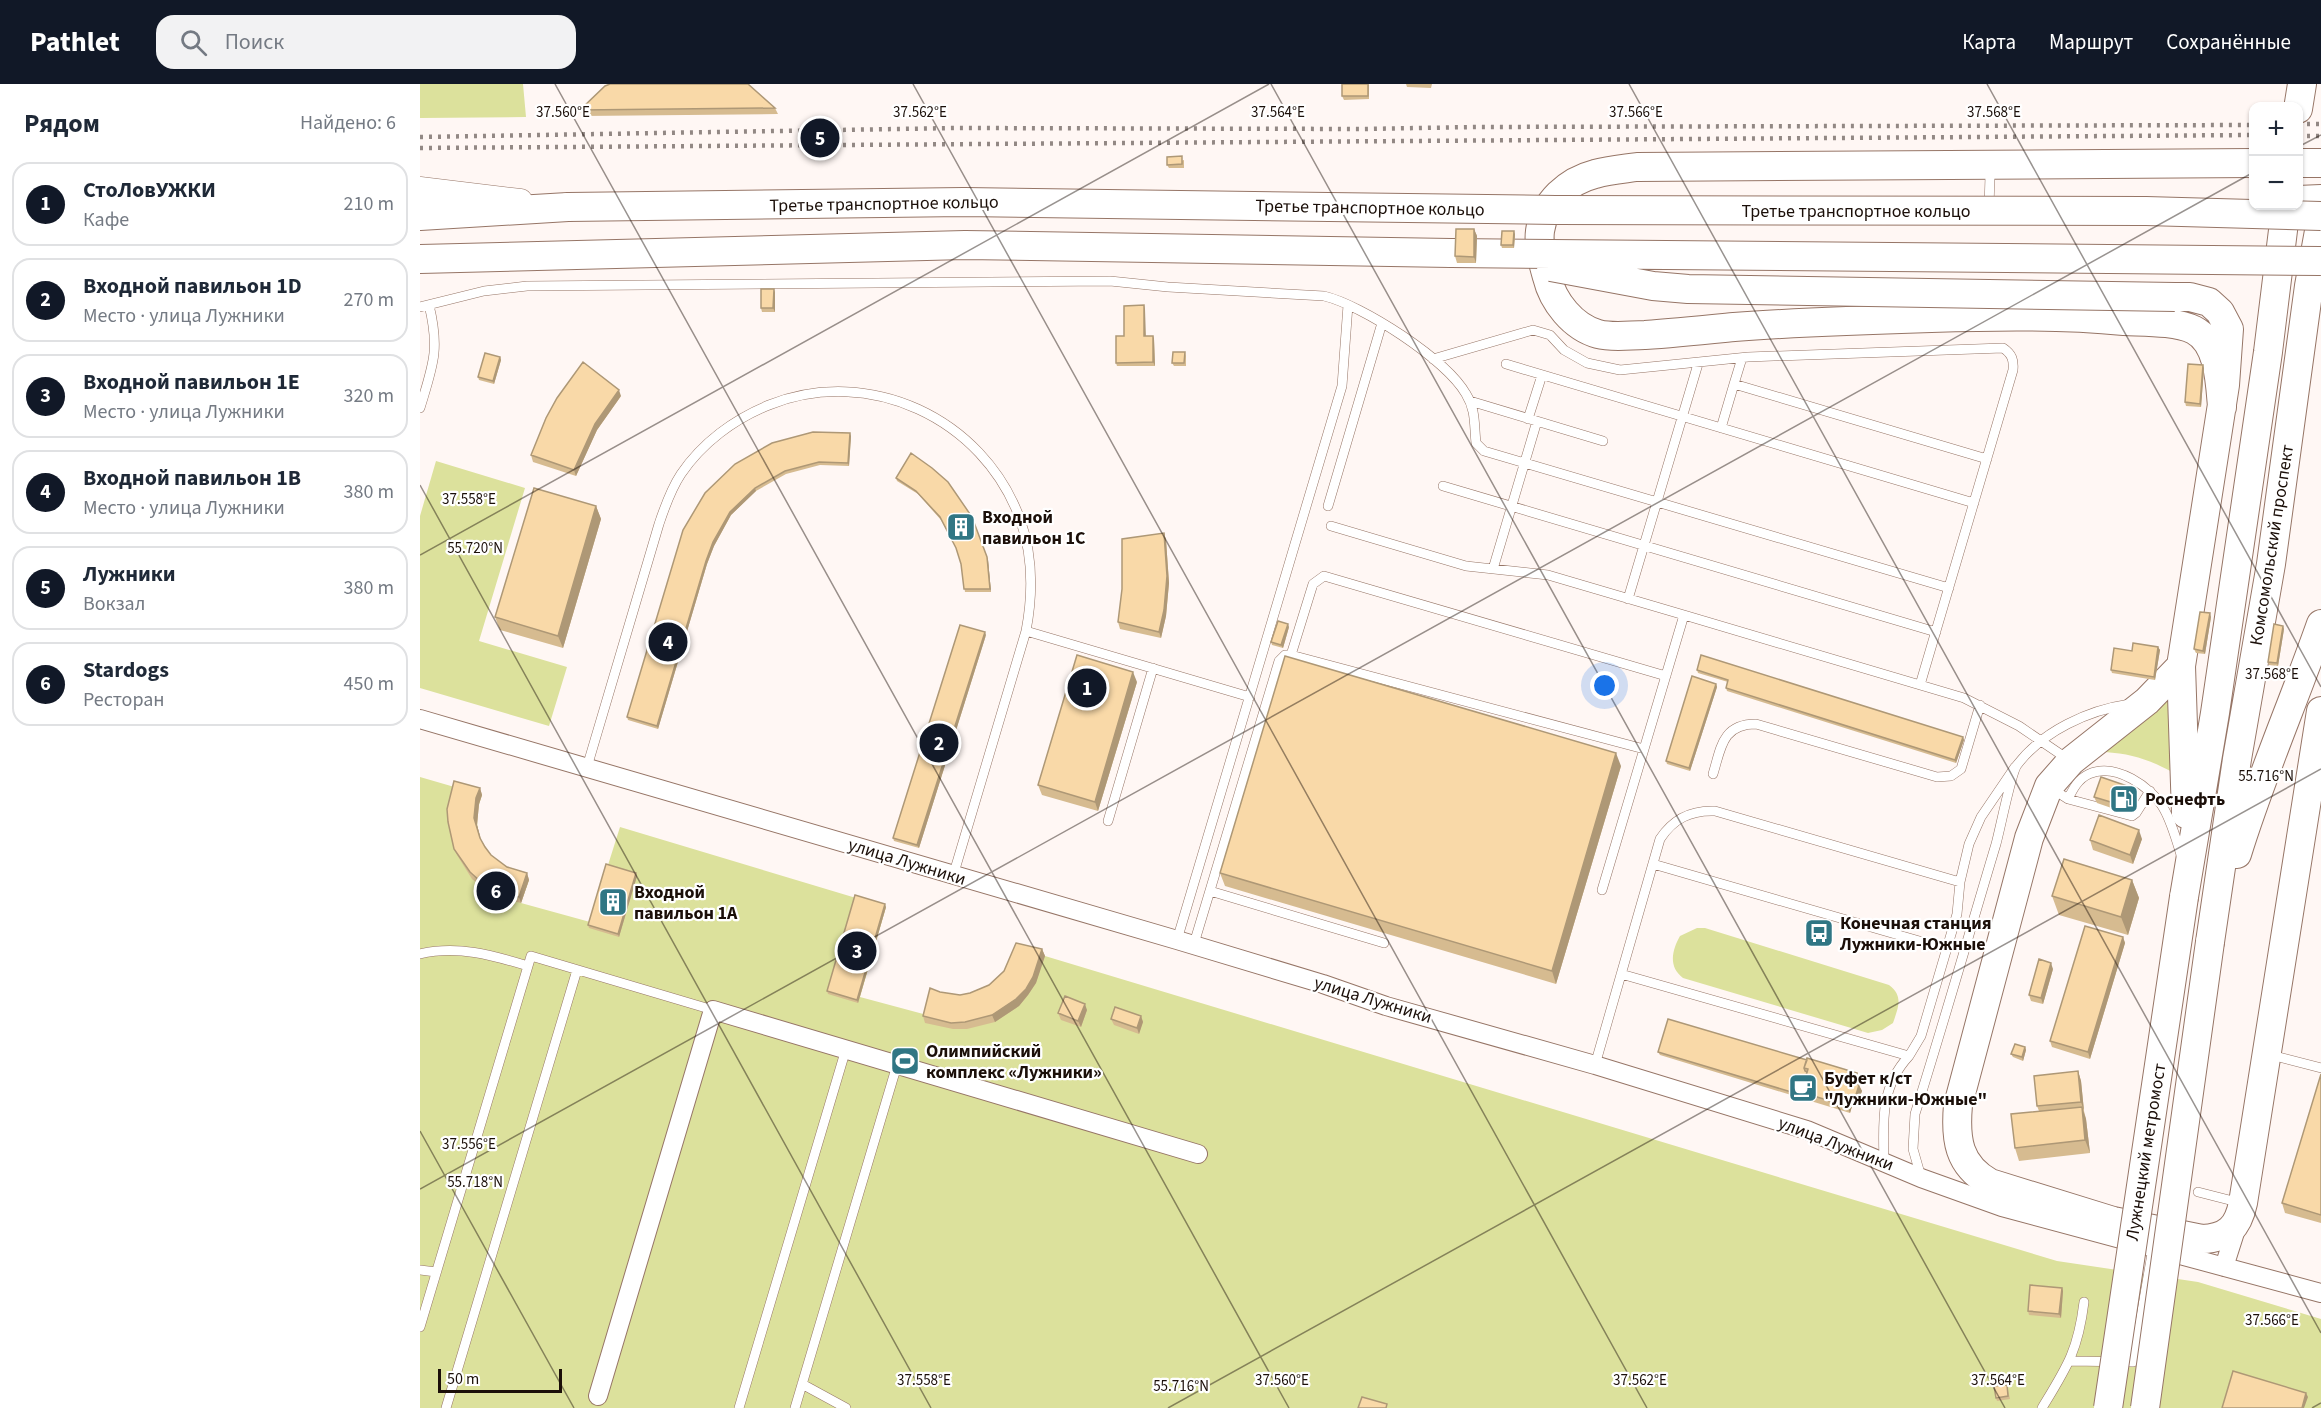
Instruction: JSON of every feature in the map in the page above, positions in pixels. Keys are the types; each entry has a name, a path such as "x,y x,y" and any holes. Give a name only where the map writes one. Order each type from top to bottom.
{"main road":[{"path":"2299,102 2302,84"},
{"path":"2224,396 2219,368 2209,348 2195,331 2165,324 2071,316 2005,316 1813,321 1645,335 1599,334 1586,329 1571,318 1556,300 1548,283 1540,231 1548,206 1565,187 1594,174 1637,167 2249,163"},
{"path":"2303,163 2321,163"},
{"path":"420,190 568,207"},
{"path":"2303,200 2321,199"},
{"name":"Третье транспортное кольцо","path":"420,216 568,207 964,202 1556,210 2146,211 2321,218"},
{"path":"2146,211 2249,203"},
{"name":"Комсомольский проспект","path":"2186,885 2217,702 2268,352 2285,210"},
{"name":"Комсомольский проспект","path":"2211,942 2236,759 2271,564 2309,286 2321,218"},
{"path":"428,260 965,246 2321,261"},
{"path":"1451,253 1509,260 1653,286 1688,290 2190,297 2209,302 2220,312 2229,329 2224,396 2181,666 2186,885"},
{"path":"2224,396 2274,292"},
{"path":"2211,942 2254,797 2296,695 2321,624"},
{"path":"2181,666 2147,701 2071,761 2058,793 2029,838 1958,1105 1956,1129 1961,1150 1968,1165 1978,1177 1990,1184 2112,1221 2202,1239 2214,1239 2225,1234 2241,1211 2321,711"},
{"name":"Лужнецкий метромост","path":"2108,1408 2186,885"},
{"name":"Лужнецкий метромост","path":"2145,1408 2211,942"}],"street":[{"name":"улица Лужники","path":"420,719 1323,984 1408,1012 1595,1065 1807,1130 1921,1178 2002,1207 2321,1293"},
{"path":"595,1404 712,1010 1198,1154"},
{"path":"2224,1267 2241,1211"}],"lane":[{"path":"1989,176 1989,218"},
{"path":"420,408 435,357 435,332 424,306 484,291 527,286 1110,281 1168,287 1324,296 1348,305 1382,323 1433,359 1454,377 1470,401 1474,413 1476,443 1484,451 1948,588"},
{"path":"1185,944 1250,697 1342,386 1348,305"},
{"path":"1328,506 1382,323"},
{"path":"1433,359 1533,330 1550,335 1564,350 1577,358 1603,368 1620,370 1742,358 2003,348 2013,359 2013,370 1920,685"},
{"path":"1721,428 1742,358"},
{"path":"1506,364 1974,503"},
{"path":"1628,599 1698,364"},
{"path":"1493,568 1524,463 1542,375"},
{"path":"1734,384 1987,459"},
{"path":"587,767 659,524 669,496 695,456 714,438 754,411 800,395 836,391 876,394 913,405 933,415 969,441 998,475 1021,520 1029,551 1031,580 1026,631 953,876"},
{"path":"1470,401 1604,441"},
{"path":"1443,486 1936,632"},
{"path":"1331,526 1466,566 1548,575 1920,685 1980,705 2042,740 2071,761"},
{"path":"1292,655 1313,584 1324,576 1666,676"},
{"path":"1602,890 1684,615"},
{"path":"1026,631 1250,697"},
{"path":"1185,944 1210,891 1279,661 1285,655 1644,749"},
{"path":"1108,821 1153,668"},
{"path":"1884,1162 1887,1092 1899,1067 1921,1036 1957,914 1964,860 1974,831 1993,798 2015,767 2042,740 2066,724 2084,716 2122,705 2147,701"},
{"path":"1713,774 1724,738 1729,732 1744,724 1756,724 1937,777 1950,776 1961,769 1980,705"},
{"path":"1921,1178 1913,1149 1915,1114 1996,842 2015,767"},
{"path":"2058,793 2089,774 2107,771 2130,778 2150,791 2164,809 2186,885"},
{"path":"2058,793 2132,816 2150,791"},
{"path":"1595,1065 1660,839 1677,820 1702,811 1715,811 1960,882"},
{"path":"1653,864 1947,949"},
{"path":"1210,891 1384,943"},
{"path":"420,954 447,950 468,951 485,953 528,966"},
{"path":"420,1328 531,956 712,1010"},
{"path":"446,1408 577,970"},
{"path":"1621,974 1909,1056"},
{"path":"740,1408 846,1049"},
{"path":"2265,1054 2321,1068"},
{"path":"795,1408 897,1065"},
{"path":"2198,1192 2241,1211"},
{"path":"2071,1361 2133,1362 2153,1248"},
{"path":"420,1270 436,1272"},
{"path":"2042,1408 2071,1361 2081,1329 2084,1302"},
{"path":"802,1384 846,1408"}],"green space":[{"path":"420,84 523,84 526,117 420,118"},
{"path":"436,461 525,488 479,641 567,667 549,726 420,688 420,516"},
{"path":"2174,687 2174,773 2141,758 2105,752"},
{"name":"Олимпийский комплекс «Лужники»","path":"420,777 482,795 477,815 481,841 486,850 507,872 529,880 521,903 590,922 620,827 886,907 860,997 927,1015 942,999 991,992 1018,950 1045,956 2057,1261 2198,1282 2321,1319 2321,1408 420,1408"},
{"path":"1697,928 1705,928 1889,985 1897,993 1898,998 1893,1023 1882,1030 1868,1033 1683,978 1673,964 1675,947 1680,936"}],"building":[{"path":"610,84 748,84 775,108 580,110"},
{"path":"1342,84 1368,84 1368,96 1342,96"},
{"path":"1182,156 1182,164 1167,165 1167,157"},
{"path":"1456,229 1474,229 1474,257 1455,256"},
{"path":"1502,231 1514,231 1513,245 1501,245"},
{"path":"761,289 774,289 773,308 761,308"},
{"path":"1144,305 1144,336 1153,336 1153,362 1116,363 1116,336 1124,336 1124,306"},
{"path":"1173,352 1185,352 1184,363 1172,363"},
{"path":"485,353 500,357 493,381 478,377"},
{"path":"583,362 619,390 595,424 574,470 531,455 557,398"},
{"path":"2188,364 2203,365 2200,404 2185,402"},
{"path":"813,432 850,433 848,463 819,462 785,471 755,488 730,512 713,542 706,561 657,726 627,717 683,530 705,493 735,464 772,443"},
{"name":"Входной павильон 1C","path":"911,453 948,482 972,517 987,557 990,589 964,589 961,564 956,548 940,517 916,491 896,478"},
{"path":"534,488 596,506 558,636 495,617"},
{"path":"1164,533 1167,576 1164,610 1159,632 1118,622 1122,589 1122,539"},
{"path":"2200,612 2210,613 2203,651 2194,649"},
{"path":"1278,621 1288,624 1281,645 1271,642"},
{"path":"2274,624 2283,626 2277,663 2268,662"},
{"path":"960,625 985,632 917,845 893,838"},
{"path":"2133,643 2158,647 2154,677 2111,670 2114,648 2132,651"},
{"path":"1077,655 1133,672 1095,802 1038,785"},
{"path":"1701,655 1963,737 1955,760 1726,688 1728,680 1697,670"},
{"path":"1285,656 1616,753 1552,971 1220,873"},
{"path":"1692,676 1716,684 1689,768 1666,761"},
{"path":"2101,777 2130,787 2124,806 2094,797"},
{"path":"454,781 480,788 476,798 474,818 480,838 491,855 507,867 527,873 519,897 499,892 480,881 470,872 454,849 447,809"},
{"path":"2099,815 2139,830 2130,855 2090,840"},
{"path":"2064,859 2132,880 2121,917 2052,896"},
{"name":"Входной павильон 1A","path":"606,864 636,873 618,934 588,925"},
{"path":"855,895 885,904 857,1000 827,991"},
{"path":"2085,926 2123,937 2088,1052 2050,1041"},
{"path":"1016,943 1042,949 1033,977 1016,999 992,1015 965,1022 951,1023 923,1016 930,988 960,995 989,985 1004,971"},
{"path":"2039,959 2051,963 2041,998 2029,995"},
{"path":"1065,996 1085,1004 1078,1021 1058,1013"},
{"path":"1115,1007 1141,1016 1137,1028 1111,1019"},
{"path":"1668,1019 1807,1060 1804,1068 1807,1072 1804,1083 1800,1082 1798,1094 1658,1052"},
{"path":"2015,1044 2025,1047 2022,1057 2011,1054"},
{"path":"1807,1058 1857,1073 1854,1083 1859,1085 1855,1098 1850,1097 1847,1106 1797,1091 1800,1082 1804,1083 1808,1069 1804,1068"},
{"path":"2078,1071 2081,1102 2037,1106 2034,1076"},
{"path":"2321,1074 2321,1215 2282,1203"},
{"path":"2082,1107 2085,1140 2015,1148 2011,1114"},
{"path":"2030,1285 2062,1288 2059,1314 2028,1311"},
{"path":"2233,1371 2306,1393 2302,1408 2222,1408"},
{"path":"2007,1385 2008,1396 1996,1398 1994,1386"},
{"path":"1362,1397 1387,1404 1386,1408 1358,1408"}],"railway":[{"path":"2303,124 2321,124"},
{"path":"420,137 956,128 1364,129 2249,125"},
{"path":"420,148 2249,135"},
{"path":"2303,136 2321,136"}],"place":[{"name":"Лужники","path":"820,138"},
{"name":"Входной павильон 1C","path":"961,527"},
{"name":"Входной павильон 1B","path":"668,642"},
{"name":"СтоЛовУЖКИ","path":"1087,688"},
{"name":"Входной павильон 1D","path":"939,743"},
{"name":"Роснефть","path":"2124,799"},
{"name":"Stardogs","path":"496,891"},
{"name":"Входной павильон 1A","path":"613,902"},
{"name":"Конечная станция Лужники-Южные","path":"1819,933"},
{"name":"Входной павильон 1E","path":"857,951"},
{"name":"Олимпийский комплекс «Лужники»","path":"905,1061"},
{"name":"Буфет к/ст \"Лужники-Южные\"","path":"1803,1088"}]}
